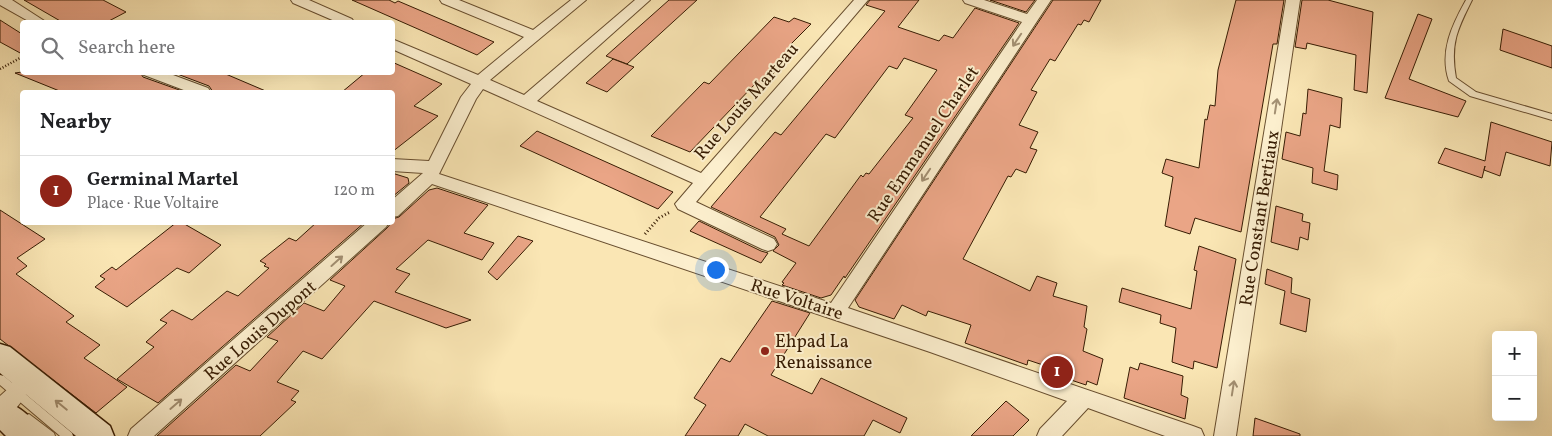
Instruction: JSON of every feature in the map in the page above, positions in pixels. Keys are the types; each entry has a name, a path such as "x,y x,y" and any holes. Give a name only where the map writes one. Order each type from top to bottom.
{"main road":[{"path":"0,356 12,402 98,436"}],"street":[{"path":"2,0 36,20"},
{"path":"298,0 343,20"},
{"path":"447,0 534,36"},
{"path":"395,208 431,172 469,97 480,82 493,68 579,0"},
{"path":"526,102 643,0"},
{"name":"Rue Louis Marteau","path":"395,44 704,181 861,0"},
{"path":"970,0 1031,20"},
{"name":"Rue Emmanuel Charlet","path":"835,312 1044,0"},
{"name":"Rue Constant Bertiaux","path":"1225,436 1293,0"},
{"path":"157,75 198,90"},
{"name":"Rue Voltaire","path":"395,166 431,172 636,245 1086,397 1193,436"},
{"path":"704,181 684,204 768,244"},
{"name":"Rue Louis Dupont","path":"139,436 377,225"},
{"path":"1048,436 1086,397"}],"lane":[{"path":"1469,0 1450,34 1448,57 1452,79 1473,94 1552,117"},
{"path":"12,402 50,436"},
{"path":"12,402 68,436"}],"path":[{"path":"0,69 20,58"},
{"path":"636,245 659,218 684,204"}],"building":[{"path":"24,0 103,0 126,12 111,20 59,20"},
{"path":"352,0 389,0 395,3 398,1 494,42 477,55"},
{"path":"669,0 697,0 627,64 606,56"},
{"path":"870,0 919,0 898,27 939,41 944,35 953,38 975,8 1019,23 845,278 844,276 831,295 821,298 782,285 784,283 782,282 796,263 773,251 779,245 775,237 711,207 775,132 781,135 885,11 866,5","holes":["904,58 937,70 905,115 913,118 869,174 866,173 863,177 861,175 809,246 782,234 786,229 760,217 826,134 835,138 889,66 897,69"]},
{"path":"990,0 1035,0 1026,12"},
{"path":"1053,0 1101,0 1089,22 1084,20 1081,25 1078,24 1055,61 1050,59 1031,90 1037,92 1019,125 1038,132 1030,148 1037,150 1026,173 1016,169 1011,177 1008,176 963,259 1030,291 1037,276 1057,283 1053,296 1087,306 1084,327 1087,329 1083,351 1103,359 1097,385 1087,381 1086,385 1065,378 1067,373 1028,360 1027,365 965,343 971,325 928,311 926,316 902,305 894,319 859,307 855,300"},
{"path":"1236,0 1284,0 1277,44 1273,44 1241,232 1195,218 1190,234 1165,226 1173,177 1162,173 1166,159 1199,168 1205,119 1207,120 1210,105 1215,106 1218,70"},
{"path":"1302,0 1328,0 1373,12 1367,93 1354,90 1356,55 1307,43 1306,49 1295,47"},
{"path":"1418,14 1432,19 1409,79 1466,101 1458,117 1385,98"},
{"path":"774,17 789,22 794,18 811,24 790,45 796,47 762,87 755,84 690,152 651,136 704,82 709,84"},
{"path":"0,20 20,33 20,53 0,42"},
{"path":"1503,29 1552,46 1552,68 1500,50"},
{"path":"613,59 634,67 607,92 586,83"},
{"path":"395,63 442,84 414,106 438,116 395,150 395,90 344,90 362,75 395,75"},
{"path":"20,72 20,75 142,75 179,90 57,90 15,73"},
{"path":"180,75 228,75 263,90 212,90 209,86"},
{"path":"1308,89 1342,98 1340,128 1330,125 1324,171 1338,175 1337,190 1312,183 1313,168 1282,159 1286,132 1300,136 1303,113 1306,114"},
{"path":"1491,122 1552,142 1550,166 1506,152 1500,176 1484,170 1482,178 1438,163 1445,148 1485,161"},
{"path":"537,131 673,192 658,209 520,146"},
{"path":"395,174 408,178 409,183 395,195"},
{"path":"437,188 488,205 464,233 494,243 482,260 428,240 396,269 410,274 395,292 471,320 446,328 374,301 322,359 303,351 277,382 299,391 291,400 296,402 260,436 157,436 236,365 250,371 278,341 267,337 304,303 324,311 345,286 330,280 390,225 395,225 395,218 399,217 429,190"},
{"path":"1276,206 1303,214 1302,221 1310,223 1308,240 1300,237 1298,250 1271,242"},
{"path":"0,210 20,223 20,225 23,225 45,239 17,258 27,266 16,274 74,316 66,322 100,345 84,358 127,387 96,413 0,339"},
{"path":"699,221 768,253 761,263 690,231"},
{"path":"173,225 186,225 221,245 189,273 177,268 127,307 95,287 105,279 100,276 112,267 116,270"},
{"path":"314,225 362,225 158,403 117,379 154,347 146,342 167,323 160,320 172,310 192,320 227,291 238,296 269,268 260,261 289,238 296,241"},
{"path":"518,236 533,241 497,280 488,272"},
{"path":"1199,246 1236,259 1217,368 1194,361 1193,369 1172,362 1176,328 1160,323 1161,315 1119,302 1122,288 1191,309 1197,271 1194,270"},
{"path":"1267,269 1292,278 1291,293 1310,299 1306,332 1280,324 1285,291 1265,284"},
{"name":"Ehpad La Renaissance","path":"772,301 810,313 771,375 812,394 821,378 907,418 900,433 873,420 864,436 768,436 745,424 738,436 685,436 706,405 694,398 721,358 730,362"},
{"path":"1140,363 1183,376 1181,395 1188,398 1185,419 1124,398 1130,367 1138,370"},
{"path":"1006,401 1029,420 1013,436 971,436"},
{"path":"1255,418 1300,434 1300,436 1253,436"}],"place":[{"name":"Ehpad La Renaissance","path":"765,351"},
{"name":"Germinal Martel","path":"1057,372"}]}
